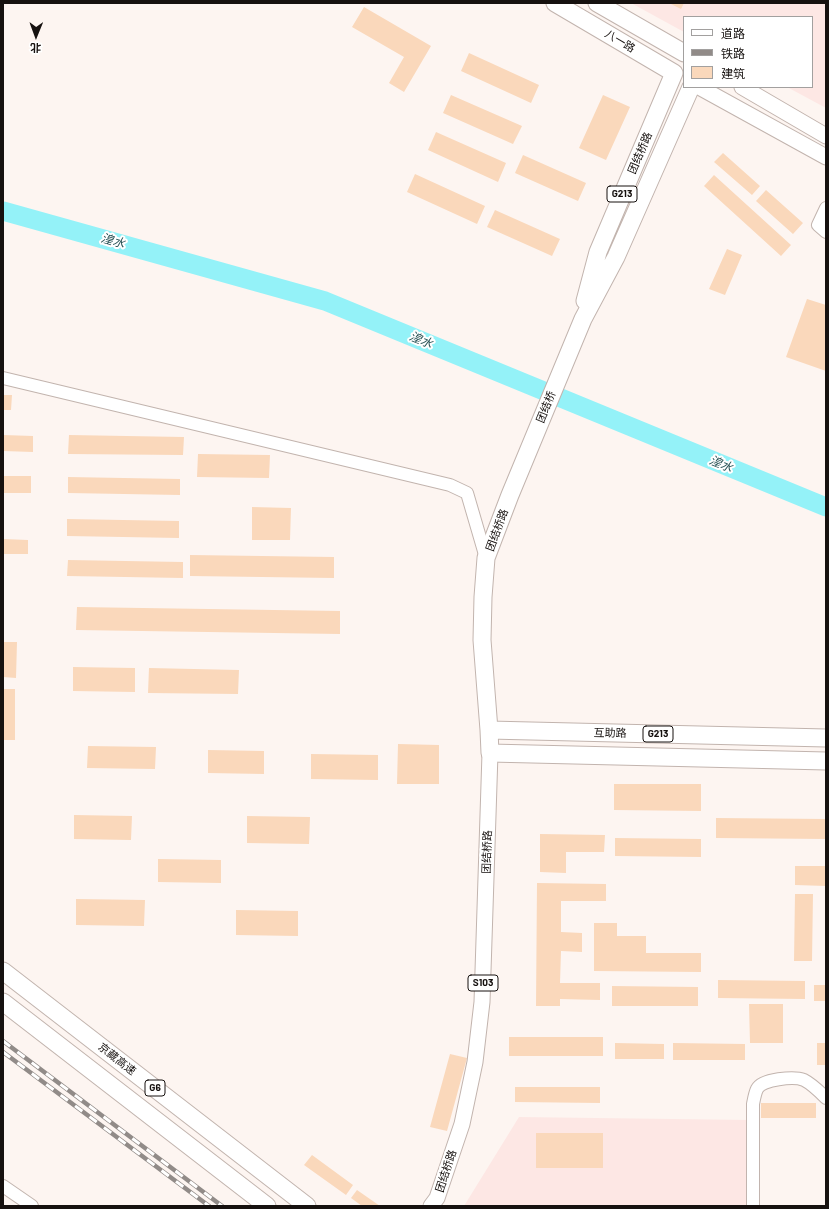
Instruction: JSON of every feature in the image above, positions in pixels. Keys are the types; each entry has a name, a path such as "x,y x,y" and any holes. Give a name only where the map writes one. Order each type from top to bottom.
{"highway":[{"name":"八一路","path":"555,3 681,73"},
{"name":"八一路","path":"597,3 683,53"},
{"name":"团结桥路","path":"583,319 585,298 598,252 681,73"},
{"name":"团结桥路","path":"583,319 616,257 691,88"},
{"name":"团结桥","path":"510,495 583,319"},
{"name":"团结桥路","path":"490,753 482,640 486,558 510,495"},
{"name":"互助路","path":"489,730 826,738"},
{"name":"互助路","path":"490,753 826,761"},
{"name":"京藏高速","path":"3,971 308,1206"},
{"name":"G6","path":"3,1002 267,1206"}],"main road":[{"path":"701,88 826,157"},
{"path":"744,88 826,136"},
{"name":"团结桥路","path":"431,1206 437,1198 462,1124 475,1062 482,1002 490,753"}],"street":[{"path":"826,208 818,225 826,232"},
{"path":"3,378 450,485 467,493 486,558"},
{"path":"753,1206 753,1104 756,1089 762,1083 797,1078 805,1080 826,1098"},
{"path":"3,1186 32,1206"}],"shaded area":[{"path":"631,3 826,3 826,108 789,88 813,88 813,16 683,16 683,31"},
{"path":"519,1117 750,1120 748,1206 464,1206"}],"building":[{"path":"669,3 684,3 681,9"},
{"path":"364,7 431,46 404,92 389,83 404,57 352,27"},
{"path":"469,53 539,85 531,103 461,71"},
{"path":"451,95 522,126 513,144 443,113"},
{"path":"603,95 630,107 606,160 579,148"},
{"path":"436,132 506,163 498,182 428,150"},
{"path":"723,153 760,186 752,195 714,162"},
{"path":"523,155 586,183 578,201 515,173"},
{"path":"415,174 485,206 477,224 407,192"},
{"path":"714,175 791,245 781,256 704,186"},
{"path":"766,190 803,223 793,234 756,201"},
{"path":"495,210 560,239 552,256 487,227"},
{"path":"727,249 742,255 725,295 709,289"},
{"path":"807,299 826,305 826,371 786,357"},
{"path":"3,395 12,395 11,410 3,410"},
{"path":"3,435 33,436 33,452 3,451"},
{"path":"69,435 184,437 183,455 68,454"},
{"path":"198,454 270,455 269,478 197,477"},
{"path":"3,476 31,476 31,493 3,493"},
{"path":"68,477 180,479 180,495 68,493"},
{"path":"252,507 291,508 290,540 252,540"},
{"path":"67,519 179,521 179,538 67,536"},
{"path":"3,539 28,540 28,554 3,554"},
{"path":"190,555 334,557 334,578 190,576"},
{"path":"68,560 183,562 183,578 67,576"},
{"path":"77,607 340,611 340,634 76,630"},
{"path":"3,642 17,642 16,678 3,677"},
{"path":"73,667 135,668 135,692 73,691"},
{"path":"149,668 239,670 238,694 148,693"},
{"path":"3,689 15,689 15,740 3,740"},
{"path":"398,744 439,745 439,784 397,784"},
{"path":"88,746 156,747 155,769 87,768"},
{"path":"208,750 264,751 264,774 208,773"},
{"path":"311,754 378,755 378,780 311,779"},
{"path":"614,784 701,784 701,811 614,810"},
{"path":"74,815 132,816 131,840 74,839"},
{"path":"247,816 310,817 309,844 247,843"},
{"path":"716,818 826,819 826,839 716,838"},
{"path":"540,834 605,835 604,852 566,852 566,873 540,872"},
{"path":"615,838 701,839 701,857 615,856"},
{"path":"158,859 221,860 221,883 158,882"},
{"path":"795,866 826,866 826,886 795,885"},
{"path":"537,883 606,884 606,901 561,901 561,932 582,933 582,952 561,951 560,983 600,983 600,1000 560,999 560,1006 536,1006"},
{"path":"795,894 813,894 812,961 794,961"},
{"path":"76,899 145,900 144,926 76,925"},
{"path":"236,910 298,911 298,936 236,935"},
{"path":"594,923 617,923 617,936 646,936 646,953 701,953 701,972 594,971"},
{"path":"718,980 805,981 805,999 718,998"},
{"path":"814,985 826,985 826,1001 814,1001"},
{"path":"612,986 698,987 698,1006 612,1006"},
{"path":"749,1004 783,1004 783,1043 750,1043"},
{"path":"509,1037 603,1037 603,1056 509,1056"},
{"path":"615,1043 664,1044 664,1059 615,1059"},
{"path":"673,1043 745,1044 745,1060 673,1060"},
{"path":"817,1043 826,1043 826,1065 817,1065"},
{"path":"450,1054 467,1058 447,1131 430,1127"},
{"path":"515,1087 600,1087 600,1103 515,1102"},
{"path":"761,1103 816,1103 816,1118 761,1118"},
{"path":"536,1133 603,1133 603,1168 536,1168"},
{"path":"312,1155 353,1185 346,1195 304,1165"},
{"path":"357,1190 380,1206 362,1206 351,1198"}],"waterway":[{"name":"湟水","path":"3,211 325,301 826,507"}],"railway":[{"path":"3,1041 222,1206"},
{"path":"3,1052 209,1206"}]}
